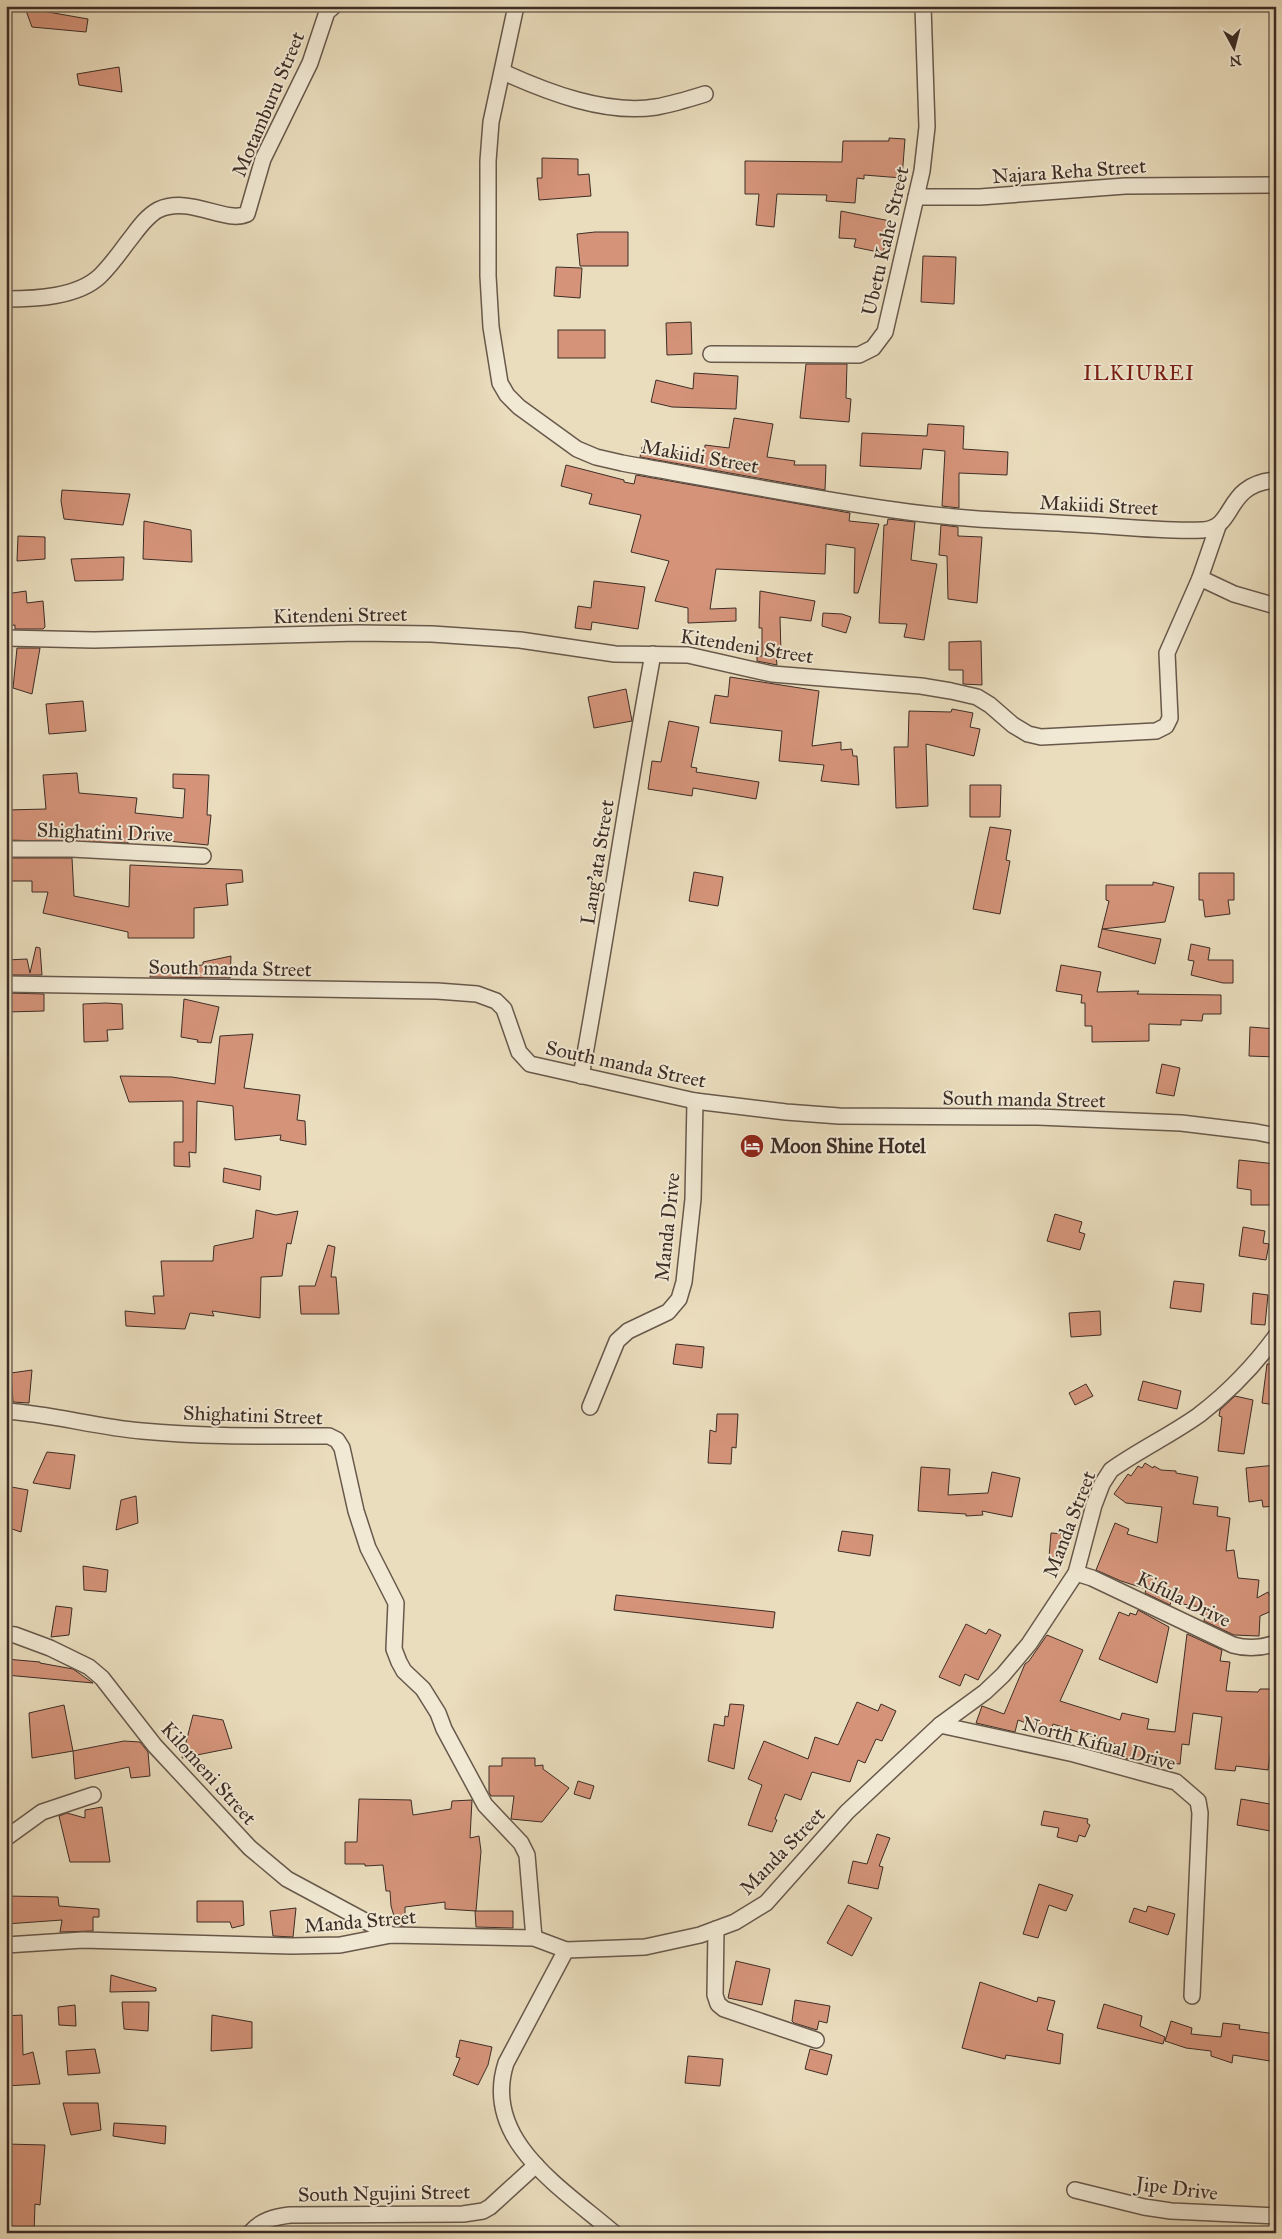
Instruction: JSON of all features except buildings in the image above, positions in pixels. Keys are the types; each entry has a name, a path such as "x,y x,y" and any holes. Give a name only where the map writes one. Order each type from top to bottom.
{"street":[{"name":"Motamburu Street","path":"6,299 54,295 80,288 100,276 147,218 158,210 174,206 191,206 227,215 239,216 247,214 263,158 310,63 327,12 334,6"},
{"name":"Makiidi Street","path":"516,6 491,122 488,210 491,327 500,383 519,407 577,449 596,457 895,510 989,519 1173,530 1206,530 1218,526"},
{"name":"Ubetu Kahe Street","path":"711,354 859,355 873,348 885,332 922,171 927,127 923,6"},
{"path":"503,72 539,88 578,100 625,107 655,107 705,94"},
{"name":"Najara Reha Street","path":"916,197 980,198 1125,186 1276,185"},
{"path":"1218,526 1224,521 1232,502 1240,493 1263,481 1276,480"},
{"name":"Kitendeni Street","path":"6,638 94,640 357,633 432,634 548,643 615,654 688,654 772,674 951,690 977,697 990,704 1013,725 1028,734 1041,737 1156,731 1166,726 1170,718 1167,653 1200,578 1218,526"},
{"path":"1200,578 1234,594 1276,606"},
{"name":"Lang'ata Street","path":"581,1076 628,787 653,654"},
{"name":"Shighatini Drive","path":"6,849 72,849 203,856"},
{"name":"South manda Street","path":"6,984 437,991 477,994 496,1001 504,1008 518,1052 524,1060 537,1066 695,1101 839,1116 1038,1117 1181,1123 1276,1136"},
{"name":"Manda Drive","path":"590,1406 617,1341 628,1332 668,1312 679,1299 684,1282 693,1199 695,1101"},
{"name":"Manda Street","path":"6,1945 83,1940 244,1945 340,1945 391,1935 534,1938 566,1950 645,1947 700,1935 735,1922 766,1903 847,1812 940,1725 985,1692 1003,1675 1029,1644 1076,1573 1094,1505 1102,1484 1111,1470 1198,1415 1251,1368 1276,1336"},
{"name":"Shighatini Street","path":"6,1411 44,1414 142,1431 210,1435 329,1436 338,1440 342,1448 356,1511 368,1548 396,1602 394,1649 399,1662 404,1671 423,1689 438,1713 444,1730 485,1805 521,1843 527,1855 534,1938"},
{"name":"Kifula Drive","path":"1076,1573 1092,1578 1233,1645 1245,1648 1265,1647 1276,1643"},
{"name":"Kilomeni Street","path":"6,1634 15,1635 50,1648 90,1667 102,1678 155,1746 250,1848 287,1879 391,1935"},
{"name":"North Kifual Drive","path":"940,1725 1131,1768 1176,1782 1191,1793 1198,1802 1200,1813 1192,1996"},
{"path":"6,1838 42,1812 93,1795"},
{"path":"716,1929 714,1995 718,2004 724,2009 816,2040"},
{"path":"566,1950 506,2063 501,2078 500,2099 509,2130 536,2165 614,2233"},
{"name":"South Ngujini Street","path":"250,2233 264,2221 274,2217 290,2215 463,2214 483,2211 490,2208 536,2165"},
{"name":"Jipe Drive","path":"1075,2190 1144,2207 1171,2211 1276,2216"}],"place":[{"name":"Moon Shine Hotel","path":"752,1146"}],"district":[{"name":"ILKIUREI","path":"1139,373"}]}
